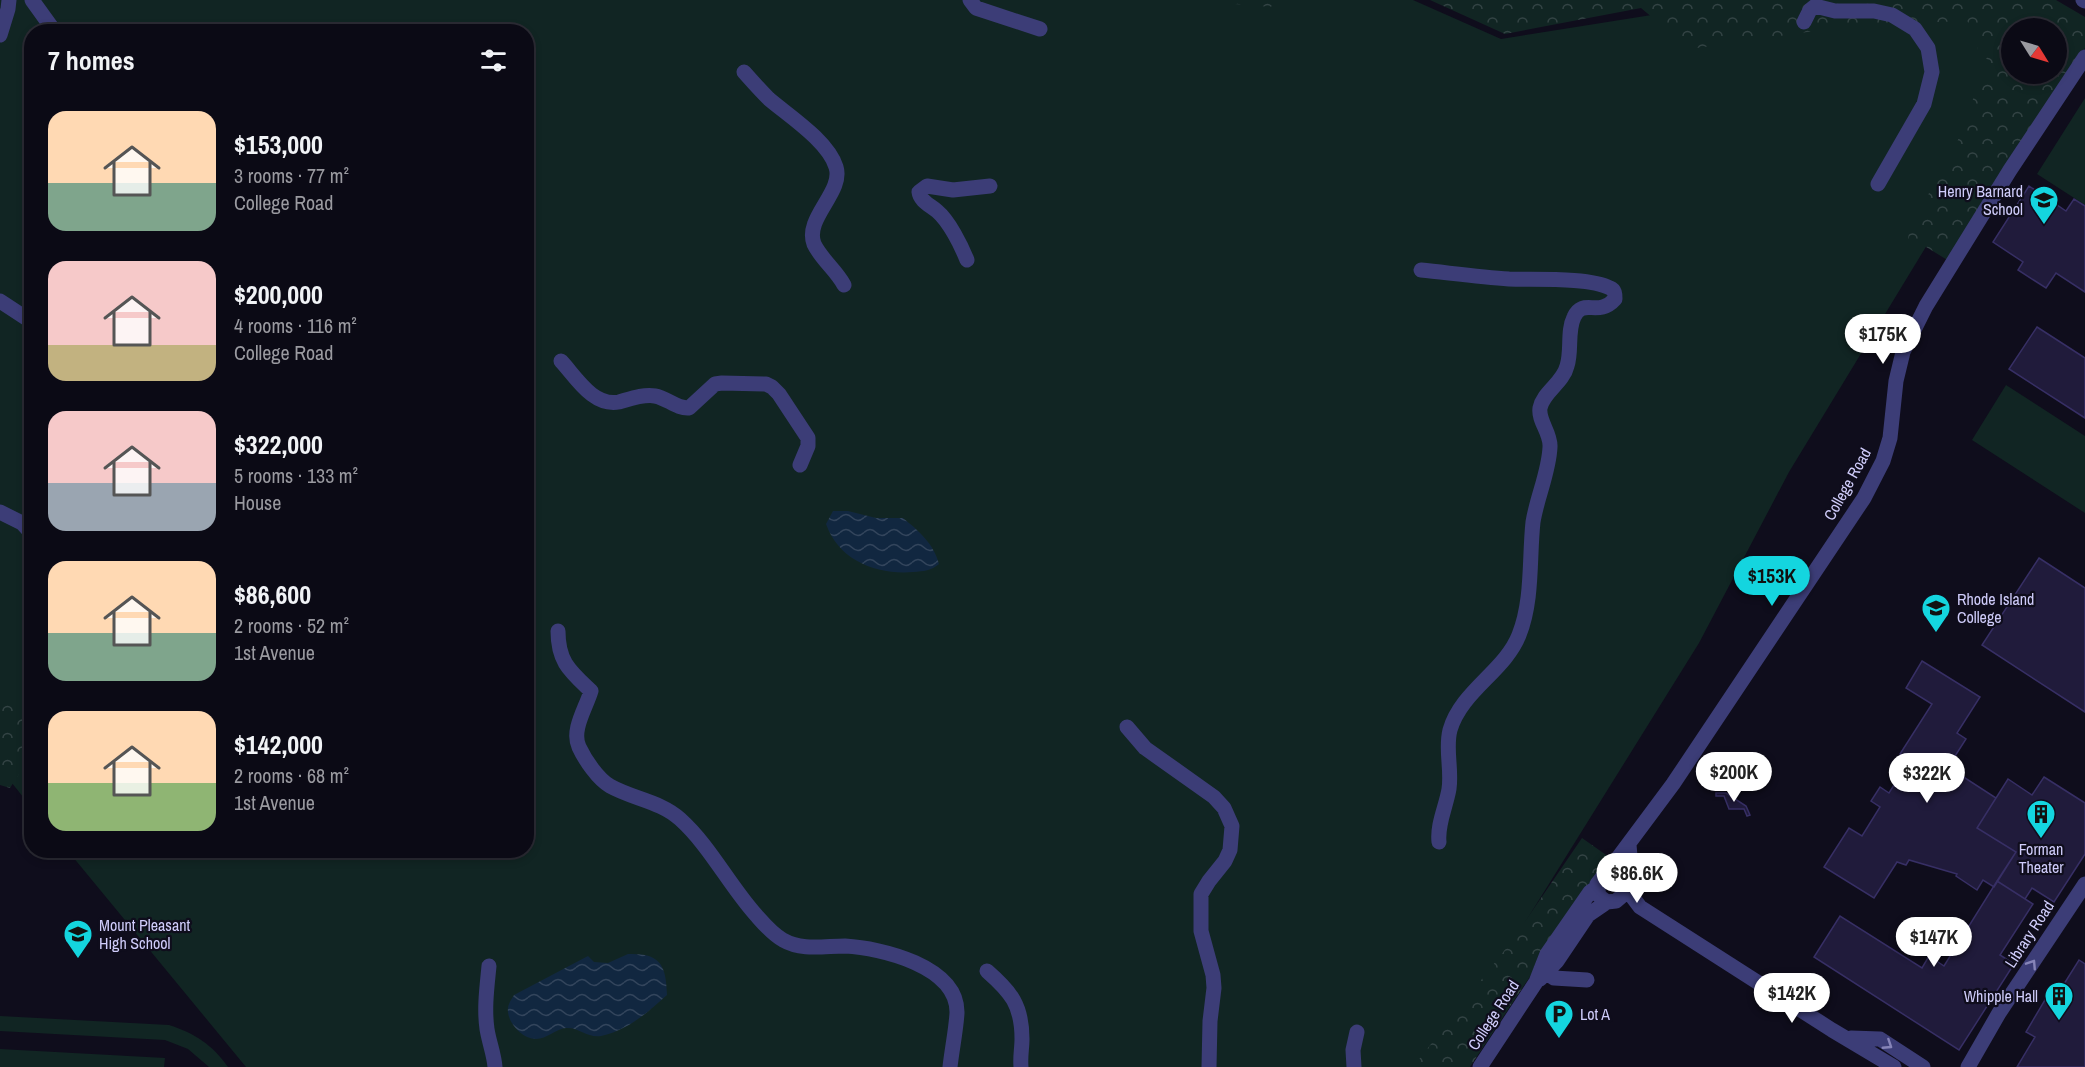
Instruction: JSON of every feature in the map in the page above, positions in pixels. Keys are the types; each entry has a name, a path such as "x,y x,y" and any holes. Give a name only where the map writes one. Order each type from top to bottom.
{"street":[{"path":"0,35 9,0"},
{"path":"32,0 49,24"},
{"path":"970,0 976,8 1040,29"},
{"path":"1804,22 1809,10 1815,6 1847,12 1874,11 1892,15 1909,24 1925,40 1932,72 1927,96 1878,184"},
{"name":"College Road","path":"1541,975 1550,950 1590,892 1620,853 1629,845 1673,784 1864,498 1883,461 1890,438 1896,381 1903,352 1932,297 2010,170 2085,57"},
{"path":"744,72 759,89 820,145 836,167 837,175 834,186 816,220 812,233 814,244 844,285"},
{"path":"967,260 960,243 942,216 921,200 919,192 927,186 952,190 990,186"},
{"path":"1421,270 1508,279 1597,284 1612,288 1615,292 1615,299 1608,307 1579,309 1573,318 1567,368 1541,404 1540,411 1551,445 1534,521 1528,588 1522,623 1511,650 1469,697 1453,723 1449,741 1451,770 1449,788 1437,830 1439,842"},
{"path":"0,301 24,317"},
{"path":"561,361 591,395 615,403 652,395 689,408 715,384 722,382 766,384 779,394 808,438 808,446 800,465"},
{"path":"0,512 24,525"},
{"path":"558,631 561,657 570,670 591,691 576,734 579,746 604,782 661,807 680,819 701,842 750,908 780,939 798,946 846,946 890,953 906,958 934,974 948,987 957,1012 950,1067"},
{"path":"1127,727 1145,748 1214,797 1224,808 1232,826 1230,850 1225,861 1201,894 1201,931 1213,975 1214,988 1210,1021 1209,1067"},
{"name":"College Road","path":"1480,1067 1541,975 1562,955 1584,920 1623,895 1623,883 1630,856 1629,845"},
{"path":"1638,905 1629,906 1599,896 1601,880 1612,873 1623,883 1638,905 1832,1030 1894,1067"},
{"name":"Library Road","path":"1968,1067 2000,1013 2085,884"},
{"path":"489,966 486,993 487,1031 494,1053 495,1067"},
{"path":"987,971 1010,993 1019,1010 1023,1041 1021,1067"},
{"path":"1541,975 1587,980"},
{"path":"1354,1067 1354,1041 1357,1032"},
{"path":"1848,1038 1880,1039 1923,1067"}],"green space":[{"path":"0,0 1413,0 1501,39 1746,0 1991,0 2004,18 2001,18 2001,84 2025,84 1789,472 1699,643 1435,1067 246,1067 74,858 534,858 534,24 24,24 24,798 0,768"},
{"path":"1187,0 1275,0 1271,7"},
{"path":"1430,0 2056,0 2085,17 2085,48 2067,75 2067,18 2001,18 2001,84 2061,84 2005,166 1949,261 1918,242 1908,241 1909,230 1966,125 1976,88 1991,77 1990,62 1978,50 1976,34 1967,21 1856,25 1690,49 1641,8 1505,34"},
{"path":"2085,98 2085,205 2037,174"},
{"path":"2006,385 2085,436 2085,513 1972,440"},
{"path":"0,698 24,711 24,766 10,788 0,785"},
{"path":"1582,838 1609,857 1470,1067 1413,1067 1511,942"},
{"path":"0,1016 169,1025 202,1041 216,1052 228,1067 209,1067 188,1049 165,1040 0,1031"},
{"path":"0,1049 165,1058 164,1067 0,1067"}],"water":[{"path":"833,511 848,511 876,518 903,518 930,544 939,564 927,570 899,572 873,568 861,563 840,548 832,537 826,524"},
{"path":"628,954 648,956 660,963 665,976 667,995 620,1030 596,1036 566,1028 536,1039 522,1034 511,1021 508,1007 514,995 588,956 594,962 608,963"}],"building":[{"name":"Henry Barnard School","path":"2029,186 2066,211 2074,199 2085,206 2085,292 2056,273 2046,288 2018,270 2023,262 1993,242"},
{"path":"2037,327 2085,358 2085,418 2009,369"},
{"path":"2039,558 2085,588 2085,712 1982,645"},
{"path":"1922,661 1980,697 1957,733 1966,739 1948,767 1996,798 1977,828 2016,852 1994,887 1983,880 1977,890 1956,876 1957,874 1909,860 1906,865 1897,862 1874,898 1824,867 1849,828 1862,836 1880,807 1871,801 1880,787 1889,793 1910,760 1900,754 1932,704 1906,688"},
{"name":"Forman Theater","path":"2044,777 2085,803 2085,854 2054,902 2032,888 2025,899 1997,881 2016,852 1977,828 2008,779 2032,795"},
{"path":"1716,793 1726,793 1746,806 1750,815 1747,816 1744,809 1729,809 1724,796 1716,796"},
{"path":"1997,881 2033,904 2000,955 2014,964 1959,1050 1814,957 1840,916 1922,968 1929,956 1944,966"},
{"name":"Whipple Hall","path":"2079,960 2085,964 2085,1067 2017,1067 2035,1037 2026,1032 2052,988 2059,992"}],"place":[{"name":"Henry Barnard School","path":"2044,226"},
{"name":"Rhode Island College","path":"1936,634"},
{"name":"Forman Theater","path":"2041,840"},
{"name":"Mount Pleasant High School","path":"78,960"},
{"name":"Whipple Hall","path":"2059,1022"},
{"name":"Lot A","path":"1559,1040"}]}
